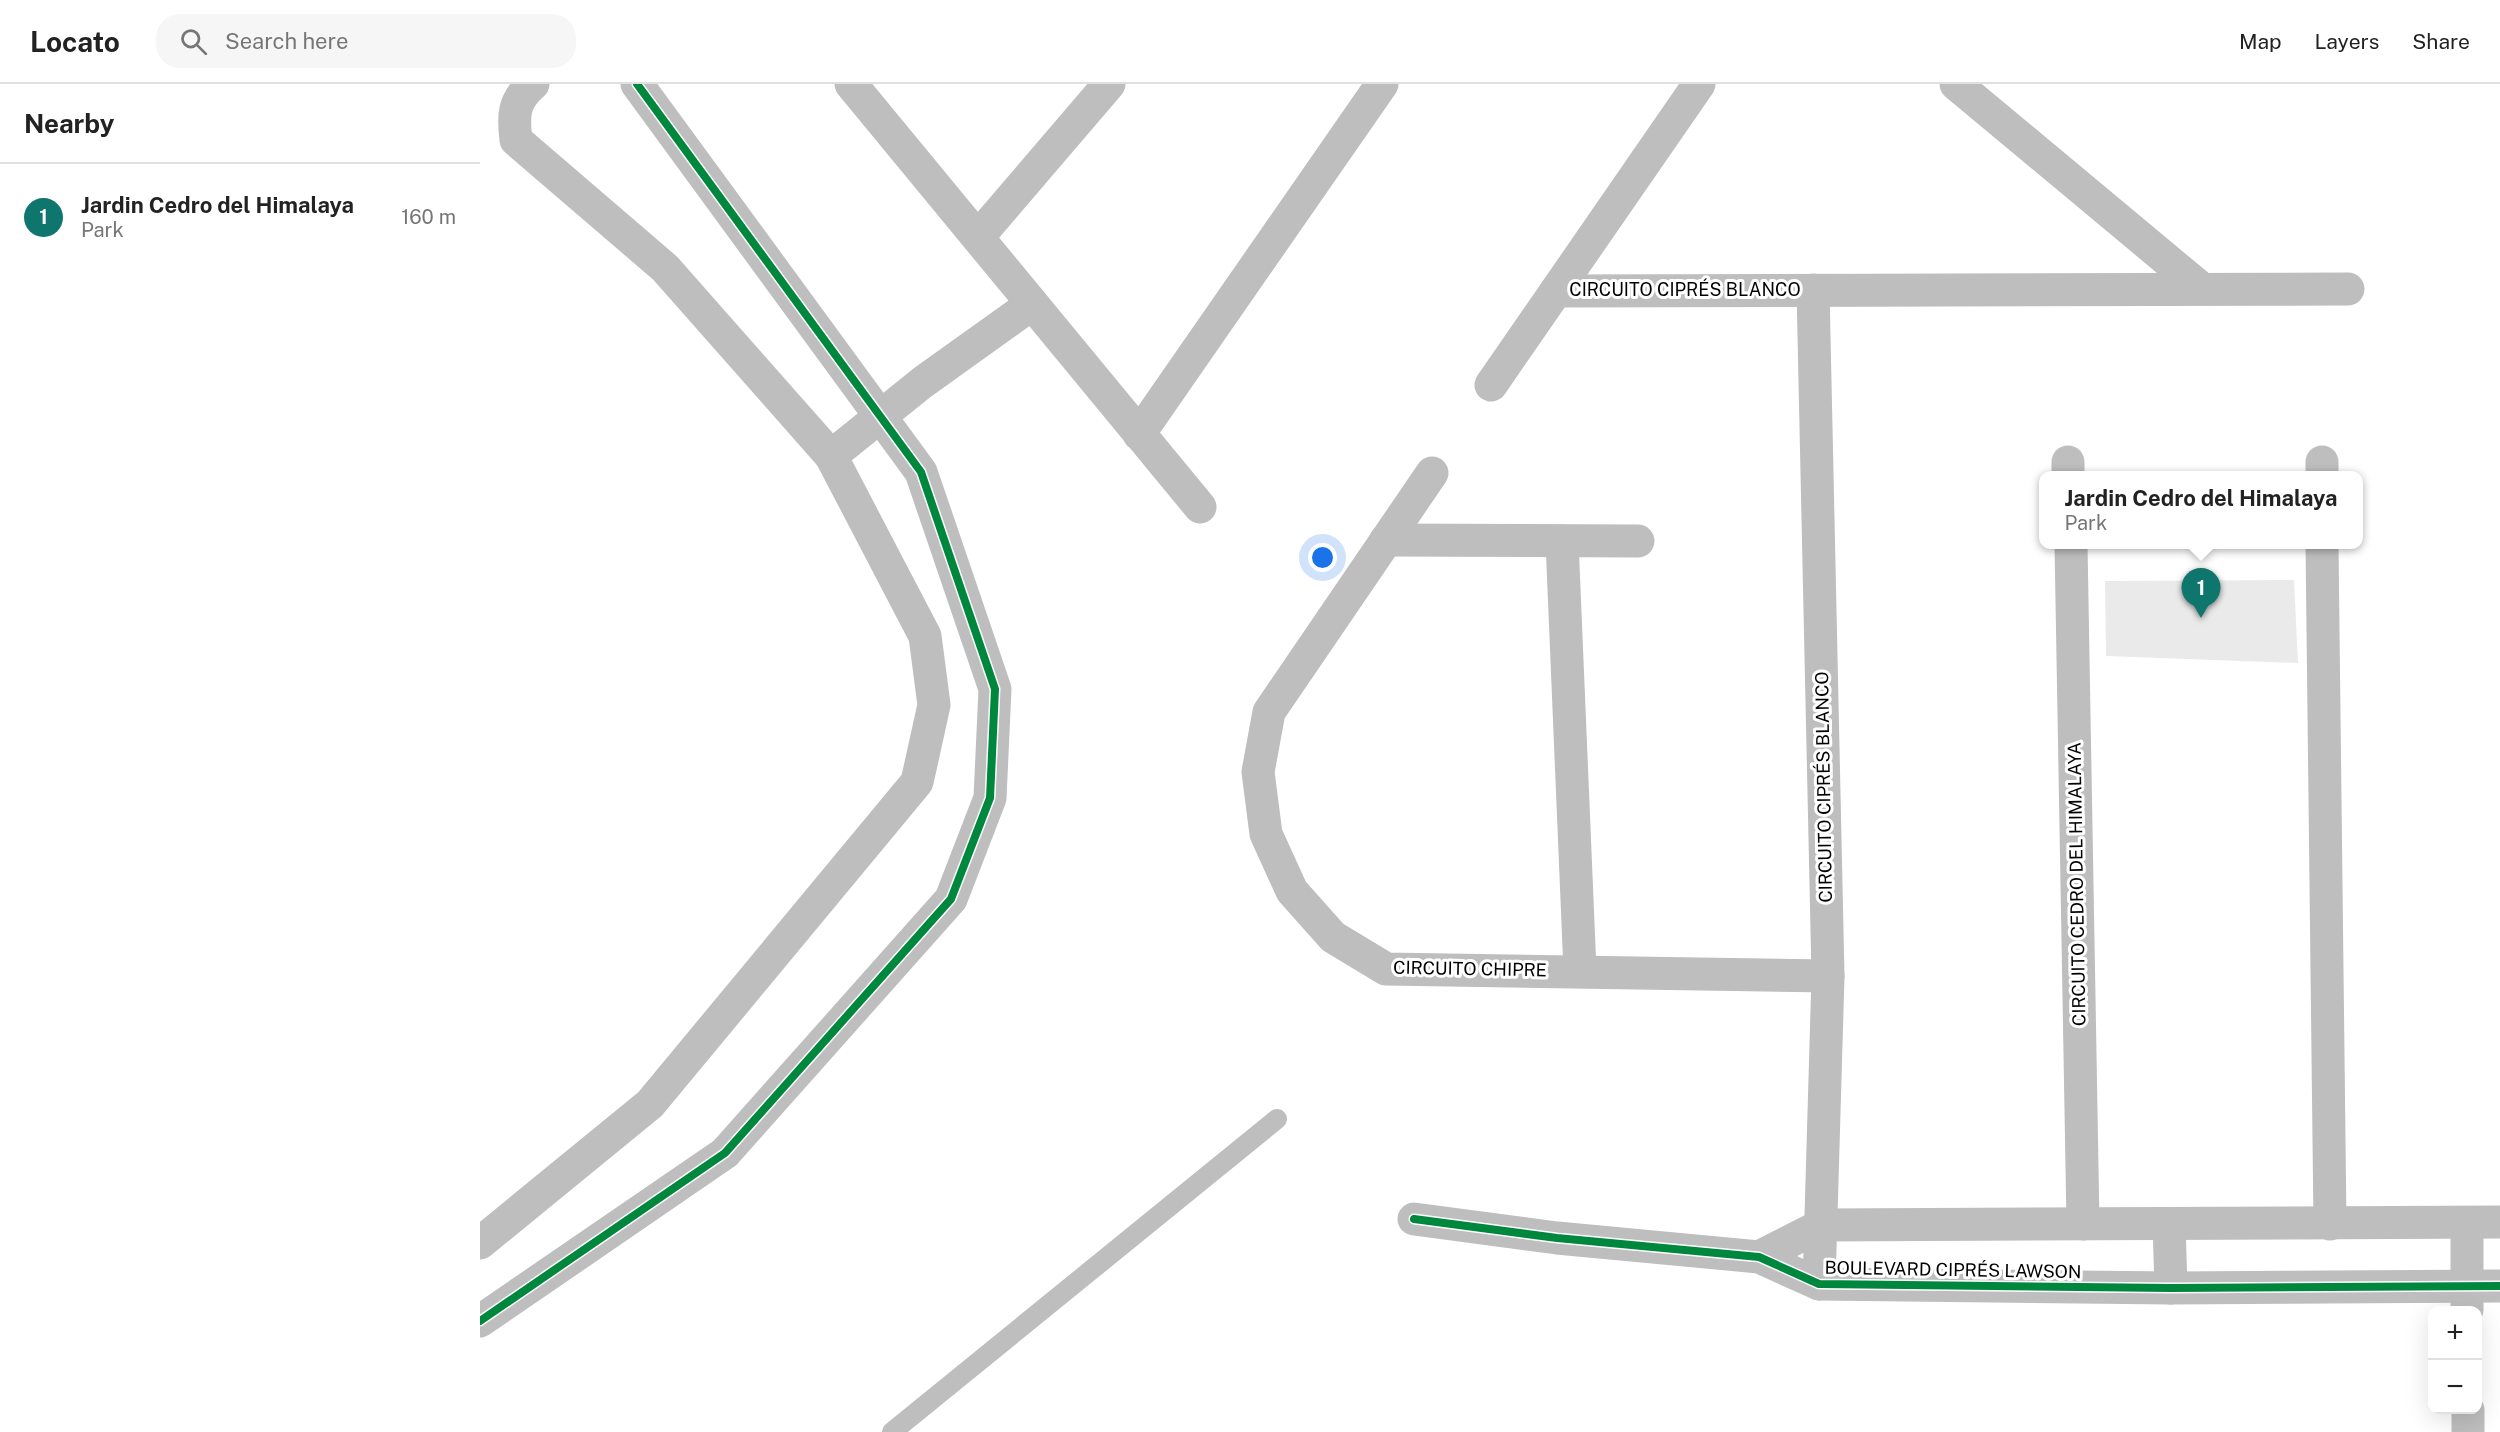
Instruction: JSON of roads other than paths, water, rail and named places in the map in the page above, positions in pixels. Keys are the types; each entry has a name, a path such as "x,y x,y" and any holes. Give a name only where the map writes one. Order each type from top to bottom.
{"street":[{"path":"480,1243 650,1104 917,782 934,705 925,636 831,456 665,268 516,140 514,117 522,94 533,84"},
{"path":"480,1321 725,1153 951,899 990,798 995,689 921,472 637,84"},
{"path":"852,84 1200,507"},
{"path":"978,237 1109,84"},
{"path":"1139,434 1382,84"},
{"name":"CIRCUITO CIPRÉS BLANCO","path":"1556,291 1699,84"},
{"path":"1956,84 2202,289"},
{"name":"CIRCUITO CIPRÉS BLANCO","path":"1556,291 2348,289"},
{"name":"CIRCUITO CIPRÉS BLANCO","path":"1813,290 1828,976 1819,1284"},
{"path":"1491,385 1556,291"},
{"path":"831,456 958,356 1032,304"},
{"name":"CIRCUITO CHIPRE","path":"1432,473 1269,712 1258,772 1266,834 1292,891 1333,937 1386,969 1828,976"},
{"path":"1386,540 1638,541"},
{"path":"1562,541 1580,971"},
{"name":"CIRCUITO CEDRO DEL HIMALAYA","path":"2071,549 2083,1224"},
{"path":"2322,549 2330,1224"},
{"name":"BOULEVARD CIPRÉS LAWSON","path":"1414,1219 1557,1238 1759,1257 1819,1284 2171,1288 2467,1298 2500,1286"},
{"path":"2467,1222 2467,1298"},
{"path":"1759,1257 1822,1225 2500,1222"},
{"path":"2169,1224 2171,1288"},
{"path":"2468,1414 2468,1432"}],"lane":[{"path":"892,1432 1276,1119"}],"place":[{"name":"Jardin Cedro del Himalaya","path":"2201,618"}]}
